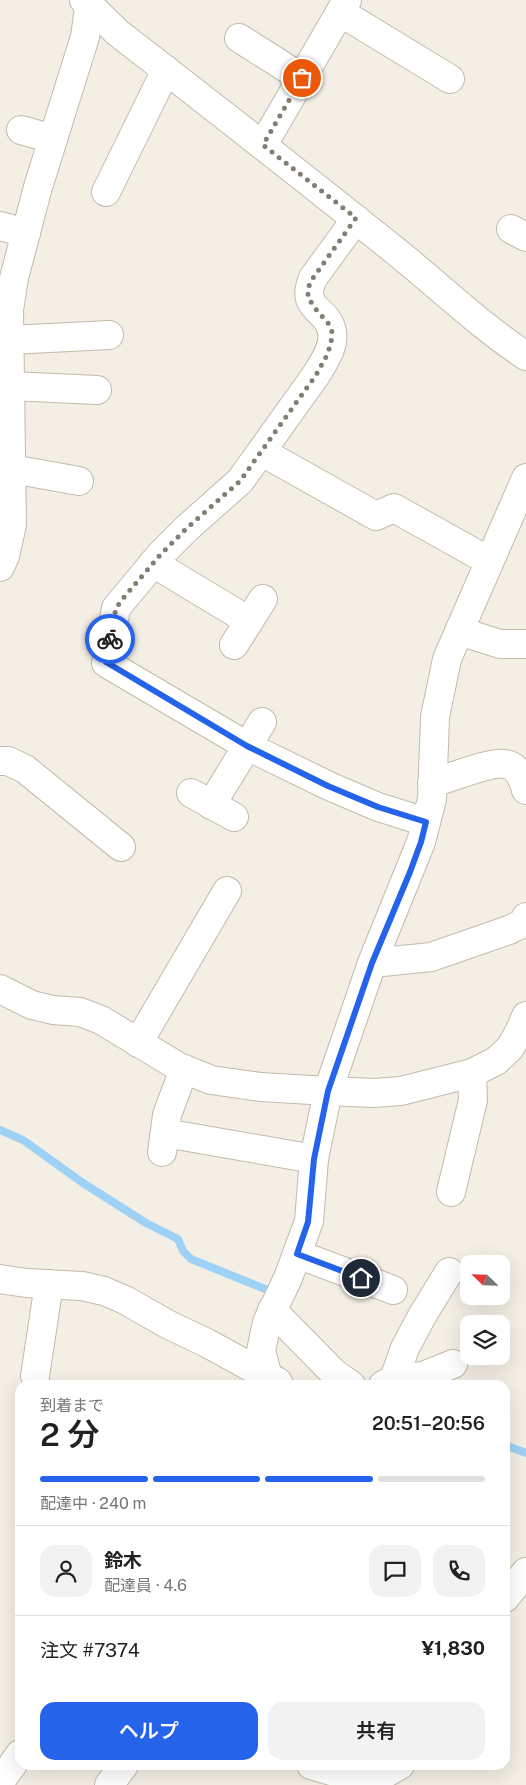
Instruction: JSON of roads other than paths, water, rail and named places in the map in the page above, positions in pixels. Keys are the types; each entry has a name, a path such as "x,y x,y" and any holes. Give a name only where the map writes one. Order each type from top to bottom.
{"street":[{"path":"88,2 118,33 356,218 501,340 526,356"},
{"path":"0,567 5,556 12,525 10,340 5,309 14,278 13,230 53,139 85,37 88,2"},
{"path":"263,145 343,6 450,79"},
{"path":"239,38 302,78"},
{"path":"106,192 166,70"},
{"path":"21,130 53,139"},
{"path":"356,218 313,278 308,288 308,297 328,323 332,332 331,344 316,375 240,481 187,528 153,563 116,608 106,662 247,746 328,786 378,807 426,822"},
{"path":"10,340 109,335"},
{"path":"11,386 97,390"},
{"path":"262,452 376,516 394,508 489,561"},
{"path":"12,469 79,481"},
{"path":"271,1380 261,1351 267,1322 288,1278 308,1222 314,1159 328,1091 372,963 404,888 421,842 432,799 435,717 447,658 526,478"},
{"path":"153,563 249,622"},
{"path":"234,645 263,599"},
{"path":"459,631 500,644 526,644"},
{"path":"212,805 262,722"},
{"path":"0,761 8,761 24,769 121,847"},
{"path":"432,783 492,765 505,764 516,769 524,781 526,790"},
{"path":"138,1043 227,891"},
{"path":"372,963 431,957 509,930 525,922 526,916"},
{"path":"0,989 32,1005 54,1010 80,1012 101,1020 184,1069 211,1080 261,1087 328,1091 374,1093 401,1091 472,1072 496,1062 510,1048 526,1016"},
{"path":"184,1069 167,1115 164,1142 314,1159"},
{"path":"451,1192 473,1100 472,1072"},
{"path":"297,1254 393,1290"},
{"path":"389,1380 422,1316 450,1272"},
{"path":"0,1279 82,1286 111,1294 207,1343 269,1380"},
{"path":"36,1376 49,1284"},
{"path":"272,1310 334,1374 343,1380"},
{"path":"403,1380 423,1376 453,1364"},
{"path":"0,1782 15,1761"},
{"path":"110,1785 120,1770"},
{"path":"328,1770 345,1775 388,1772 391,1770"}],"waterway":[{"path":"0,1130 23,1140 83,1183 146,1223 178,1239 183,1251 191,1259 270,1291"},
{"path":"510,1447 526,1453"}]}
